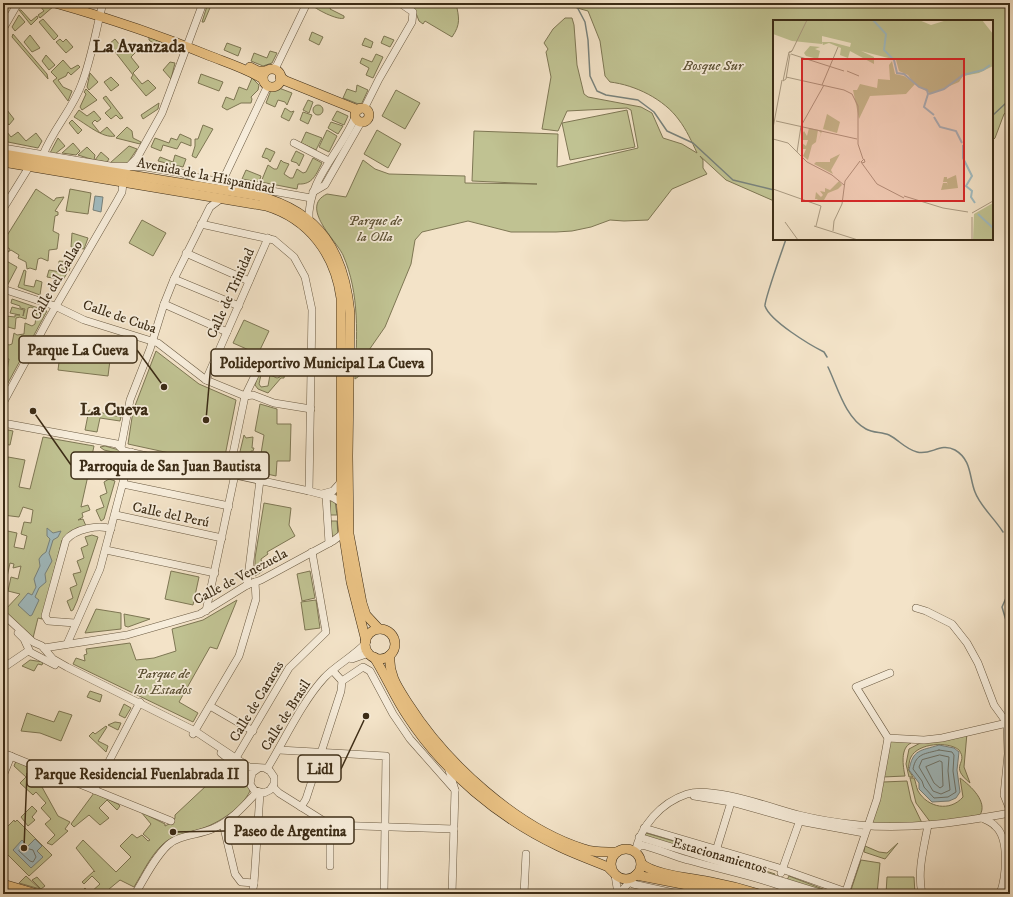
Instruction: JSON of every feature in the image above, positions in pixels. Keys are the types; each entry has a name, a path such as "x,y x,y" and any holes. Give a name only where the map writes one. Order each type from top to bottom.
{"main road":[{"path":"55,3 101,10"},
{"path":"74,3 101,10 258,71 268,76 273,86 279,80"},
{"path":"268,76 278,72 279,80"},
{"path":"279,80 286,81 359,115"},
{"name":"Avenida de la Hispanidad","path":"3,154 259,196 291,208 309,220 322,234 337,258 346,282 350,313 348,500 350,534 357,581 366,615 379,629"},
{"name":"Avenida de la Hispanidad","path":"3,162 110,180 124,175"},
{"name":"Avenida de la Hispanidad","path":"136,176 203,194 266,206 288,214 303,225 315,237 333,266 340,289 342,314 341,482 343,531 345,551 355,603 366,642"},
{"path":"733,894 626,878 608,867 558,846 535,834 501,812 471,788 432,750 408,717 372,655 366,642 370,633 379,629 388,631 394,638 395,647 390,655 389,665 391,675 418,719 440,747 475,782 516,814 562,840 585,850 617,852 629,850 634,852 645,867 668,874 713,882 759,894"},
{"path":"372,655 382,658 390,655"},
{"path":"617,852 612,858 611,864 626,878"},
{"path":"626,878 641,863"},
{"path":"3,884 37,894"}],"street":[{"path":"3,29 18,3"},
{"path":"122,192 124,175 137,158 162,113 203,3"},
{"path":"222,182 250,122 268,76 277,65 307,3"},
{"path":"312,195 325,185 359,115 412,22 413,12 400,3"},
{"path":"42,155 52,136 70,109 83,82 101,10"},
{"path":"309,220 308,208 312,195 330,161 359,115"},
{"path":"250,122 258,125"},
{"path":"294,143 330,161"},
{"name":"Avenida de la Hispanidad","path":"3,148 42,155 124,175"},
{"path":"136,176 137,158"},
{"path":"3,209 30,167"},
{"name":"Avenida de la Hispanidad","path":"136,176 146,167 222,182 312,195"},
{"name":"Calle del Callao","path":"3,403 55,306 122,192 136,176"},
{"path":"110,180 118,186 122,192"},
{"path":"203,194 208,199 210,207"},
{"path":"121,447 130,400 174,279 186,252 210,207 222,198"},
{"path":"201,224 274,240 294,257 305,277 310,294 312,322 310,491"},
{"name":"Calle de Trinidad","path":"206,380 268,238"},
{"path":"186,252 249,281"},
{"path":"174,279 238,306"},
{"name":"Calle de Cuba","path":"3,289 55,306 84,320 158,343 206,380 245,396 253,395 274,403 311,409"},
{"path":"164,304 227,332"},
{"path":"206,611 229,506 232,474 245,396 260,365 270,365"},
{"path":"3,423 111,443 131,452 310,491 342,503"},
{"path":"66,644 93,585 106,550 131,452"},
{"path":"247,585 260,480"},
{"path":"324,495 333,491 341,482"},
{"path":"123,484 229,506"},
{"path":"324,495 329,543 338,543 345,551"},
{"name":"Calle del Perú","path":"116,515 222,538"},
{"path":"75,623 48,621 45,616 66,540 78,532 92,528 107,527 112,529"},
{"name":"Calle de Venezuela","path":"43,652 66,644 127,636 206,611 247,585 256,582 329,543 343,531"},
{"path":"106,550 214,573"},
{"name":"Calle de Caracas","path":"236,758 289,668 326,632 312,552"},
{"path":"194,733 239,656 256,599 256,582"},
{"path":"916,608 926,611 952,624 978,663 994,705 1007,723 1008,754 1004,795 1010,810"},
{"path":"3,614 65,671 139,704 194,733 249,767 267,769 274,777 273,787 267,792 258,792 223,824 168,845 155,860 135,894"},
{"path":"3,619 24,639 28,649"},
{"path":"71,632 82,642"},
{"path":"3,668 28,649 29,643 33,642"},
{"name":"Calle de Brasil","path":"267,769 315,690 333,671 366,642"},
{"path":"28,649 43,652"},
{"name":"Calle de Brasil","path":"346,661 372,655"},
{"path":"342,681 363,667 370,671 393,714 410,739 455,790"},
{"path":"301,807 306,799 341,691 342,681 333,671"},
{"path":"644,828 782,870 847,893 864,833 868,826 879,790 888,738 856,687 890,673"},
{"path":"94,790 139,704"},
{"path":"210,706 253,731"},
{"path":"888,738 924,740 960,734 1007,723"},
{"path":"194,733 250,776"},
{"path":"278,750 386,756 384,894"},
{"path":"3,753 171,821"},
{"path":"3,776 11,756"},
{"path":"447,766 455,790 452,894"},
{"path":"252,894 254,883 258,792 250,784 250,776 259,768"},
{"path":"273,787 330,825 454,829"},
{"path":"455,790 471,788"},
{"path":"634,852 644,828 662,808 673,800 688,794 705,793 864,833"},
{"path":"639,837 712,863 732,799"},
{"path":"800,818 868,826 928,824 982,818 1010,813"},
{"path":"800,818 778,882 824,894"},
{"path":"982,818 996,826 1004,840 1005,865 1000,894"},
{"path":"223,824 235,874 241,882 254,883"},
{"path":"922,894 920,884 920,862 928,824"},
{"path":"330,825 330,866"},
{"name":"Estacionamientos","path":"634,852 638,846 649,846 668,855 712,863 778,882 802,894"},
{"path":"524,894 526,854"},
{"path":"619,894 626,878"},
{"path":"619,894 626,878"},
{"path":"626,878 678,894"}],"green space":[{"path":"43,3 54,6 40,18 38,15 44,11 40,6"},
{"path":"208,3 212,3 204,22 202,22"},
{"path":"310,3 333,3 330,9 344,16 344,18 337,18 327,14"},
{"path":"404,3 456,3 458,24 452,37 425,21 423,24 419,21 414,8"},
{"path":"559,3 1010,3 1010,110 1004,114 993,140 993,20 773,20 773,201 726,180 700,156 703,160 703,168 707,174 672,189 648,220 610,220 591,227 572,231 556,232 511,232 468,221 422,232 415,240 411,264 385,327 369,350 365,372 355,379 357,332 355,300 352,285 343,255 322,224 318,215 317,207 319,200 327,194 346,197 363,160 375,169 389,174 465,176 465,183 537,184 472,181 474,131 558,134 557,167 638,148 631,110 627,108 567,111 558,131 542,129 551,77 546,52 548,49 544,43 553,29 565,18 572,18 574,25 577,65 584,94 588,97 641,107 652,113 663,138 682,144 697,153 682,124 673,112 648,94 629,86 610,82 605,76 600,41 588,11"},
{"path":"19,10 21,10 31,21 37,16 38,18 31,25"},
{"path":"19,15 25,22 15,31 12,27"},
{"path":"43,19 58,36 54,40 39,22"},
{"path":"312,32 323,37 319,45 309,40"},
{"path":"13,34 47,74 48,79 12,37"},
{"path":"30,35 40,48 32,52 24,42"},
{"path":"384,36 394,40 390,47 381,43"},
{"path":"149,37 162,42 149,52 147,49 153,43 149,40"},
{"path":"365,38 373,42 371,48 362,45"},
{"path":"60,39 63,42 66,39 73,47 66,53 56,42"},
{"path":"115,39 123,49 130,44 137,51 131,57 139,67 133,73 142,84 148,80 156,88 146,96 131,78 133,75 109,44"},
{"path":"227,43 241,48 238,56 224,50"},
{"path":"270,51 277,53 272,63 263,66 251,61 254,53 267,58"},
{"path":"376,54 383,57 373,78 366,75 369,68 360,63 362,58 372,62"},
{"path":"46,55 55,65 49,70 42,61"},
{"path":"63,60 71,69 78,65 80,67 71,75 68,72 66,76 58,80 63,87 72,91 68,101 53,81 57,78 51,72"},
{"path":"170,62 175,63 171,79 163,70"},
{"path":"90,73 98,82 89,90 87,87"},
{"path":"201,74 223,82 219,91 198,83"},
{"path":"111,77 119,85 111,91 104,82"},
{"path":"252,78 259,85 258,90 251,97 251,103 241,103 227,110 222,107 226,97 234,100 239,87 247,90"},
{"path":"357,85 368,90 361,105 343,98 347,89 356,92"},
{"path":"279,88 292,93 287,105 285,102 278,100 275,107 266,103 271,90"},
{"path":"86,89 97,100 82,110 80,107 86,94 84,92"},
{"path":"396,90 420,103 405,129 382,116"},
{"path":"106,96 123,118 120,119 116,115 111,119 105,113 111,108 103,98"},
{"path":"308,100 313,102 309,113 303,110"},
{"path":"159,103 158,109 143,119 141,115"},
{"path":"318,105 323,110 318,115 313,110"},
{"path":"285,108 291,112 294,111 289,121 281,117"},
{"path":"7,110 14,119 9,125 3,118 3,112"},
{"path":"79,110 87,116 94,111 101,119 97,122 95,120 92,123 100,133 74,117"},
{"path":"627,110 635,147 570,160 562,123"},
{"path":"337,111 348,116 344,125 332,120"},
{"path":"303,112 312,115 308,124 300,120"},
{"path":"72,120 82,130 78,134 69,123"},
{"path":"331,122 343,126 338,134 328,128"},
{"path":"203,125 213,129 196,158 192,156 195,146 195,139 198,139"},
{"path":"3,127 11,137 18,132 26,141 36,133 42,141 38,148 3,141"},
{"path":"107,127 115,136 100,133"},
{"path":"127,127 132,131 133,138 141,142 140,144 116,138"},
{"path":"327,130 337,136 329,152 319,147"},
{"path":"377,130 401,144 388,168 364,154"},
{"path":"306,132 322,138 316,150 301,143"},
{"path":"180,134 191,139 191,146 181,142 177,149 163,145 161,151 151,147 155,138 169,143 171,138 177,140"},
{"path":"58,138 65,146 55,154 50,153"},
{"path":"73,143 80,151 76,155 62,153"},
{"path":"129,146 137,149 127,164 110,163"},
{"path":"87,147 95,155 94,160 78,155"},
{"path":"266,148 275,152 270,162 268,159 262,157"},
{"path":"296,151 304,155 299,166 297,163 291,161"},
{"path":"101,152 109,159 107,162 95,160"},
{"path":"175,155 186,159 183,167 158,161 160,157 173,162"},
{"path":"313,158 322,163 316,175 307,183 298,184 297,189 261,182 268,165 274,169 277,169 281,160 289,164 284,174 290,178 293,178 297,169 303,173 306,172"},
{"path":"246,170 261,176 259,182 242,179"},
{"path":"36,189 54,201 56,198 64,197 55,211 58,212 58,215 55,216 53,231 59,234 57,249 49,250 48,261 41,258 38,259 36,270 30,268 27,269 26,262 18,258 19,255 11,250 8,252 10,249 3,245 3,242"},
{"path":"70,189 91,193 88,214 66,211"},
{"path":"142,220 166,233 153,256 129,243"},
{"path":"72,233 88,238 84,249 71,247"},
{"path":"3,259 17,267 7,286 3,285"},
{"path":"59,261 72,262 69,271 59,268"},
{"path":"24,270 26,271 24,285 34,287 36,280 42,282 40,295 18,287"},
{"path":"49,270 67,273 63,280 47,277"},
{"path":"12,299 47,311 3,392 9,359 3,358 3,342 9,345 12,344 14,333 17,335 24,334 25,323 32,326 35,324 37,310 31,307 28,308 26,319 20,317 16,318 15,329 8,327 5,328 3,340 6,316 15,317 15,315 20,315 10,313 12,307 24,310 23,316 25,309 11,303"},
{"path":"244,320 269,331 258,354 233,343"},
{"path":"156,351 199,384 236,400 224,461 221,460 220,464 128,444 133,411"},
{"path":"60,354 110,360 108,376 58,370"},
{"path":"274,356 287,358 284,378 281,378 268,393 258,389 255,385 261,367 272,369 271,372 265,369 262,370 259,384 261,387 268,386 270,375 277,378 280,377 283,362 276,359 273,361 272,365 266,362"},
{"path":"260,404 277,409 277,424 291,424 290,461 277,461 276,476 258,472 264,435 255,431"},
{"path":"89,410 121,417 120,421 100,418 97,432 85,430"},
{"path":"3,429 13,431 10,445 3,444"},
{"path":"244,435 246,438 253,437 252,448 254,448 253,451 251,451 248,464 243,464 242,466 237,464"},
{"path":"43,437 94,446 91,460 96,460 99,470 93,472 91,462 81,507 88,505 90,510 82,513 83,517 78,520 83,519 86,526 62,540 42,619 38,618 33,638 4,611 20,594 8,591 11,577 18,579 21,566 13,568 14,564 10,563 7,577 3,576 3,530 17,533 14,547 24,549 27,536 21,534 24,522 31,523 33,510 23,507 19,517 3,515 6,490 3,489 3,481 8,457 25,460 19,487 30,489"},
{"path":"105,446 119,450 121,454 104,450 100,447"},
{"path":"109,479 115,481 104,519 101,521 96,510 104,507 100,496 107,493 104,482"},
{"path":"334,500 337,515 330,515 330,501"},
{"path":"264,503 291,508 289,525 295,536 267,552 268,554 261,559 263,571 255,576 255,558"},
{"path":"331,521 337,521 338,535 334,538 332,537"},
{"path":"92,535 98,537 77,601 73,610 71,611 67,601 73,598 70,588 77,585 73,574 81,572 77,561 84,558 81,548 88,545 85,537"},
{"path":"171,571 199,577 193,605 165,599"},
{"path":"310,571 315,598 302,601 297,574"},
{"name":"Parque de los Estados","path":"237,600 217,649 210,647 179,702 198,713 193,722 73,664 76,658 85,661 84,655 87,654 86,649 130,643 136,660 154,658 176,651 172,629 203,620"},
{"path":"316,600 320,628 305,630 301,602"},
{"path":"96,609 121,613 121,629 85,633"},
{"path":"124,614 150,619 128,627 125,626"},
{"path":"30,660 43,662 42,665 38,664 34,671 22,666"},
{"path":"90,691 102,695 100,702 87,697"},
{"path":"124,704 131,708 125,718 119,715"},
{"path":"59,711 72,715 61,741 40,733 21,731 27,713 54,722"},
{"path":"115,722 121,723 118,730 108,725"},
{"path":"106,726 107,727 98,741 108,746 106,752 89,736 93,732 95,734"},
{"path":"967,733 964,767 970,783 960,772 959,768 962,759 959,750 948,745 926,746 915,752 910,758 908,769 913,777 909,777 906,764 909,749 924,741"},
{"path":"889,741 908,741 911,743 905,749 903,758 905,776 883,777"},
{"path":"16,761 32,769 58,816 70,822 65,829 68,831 52,845 47,843 55,835 45,824 51,819 41,808 46,803 36,792 33,795 20,783 26,777 14,766"},
{"path":"232,768 246,780 250,791 246,798 234,811 202,829 170,839 163,844 151,858 134,887 120,880 103,894 79,894 85,888 90,893 100,884 92,876 84,884 82,882 94,871 95,872 76,848 83,840 116,872 131,857 120,846 132,834 137,838 142,835 148,841 150,840 143,834 151,824 141,812 165,824 165,826 173,822 175,815 207,785 216,781"},
{"path":"910,778 914,778 918,791 927,801 939,806 946,806 958,802 963,797 960,778 969,785 980,800 982,810 980,815 931,823 916,803"},
{"path":"907,781 911,800 922,823 870,824 883,782"},
{"path":"94,793 120,806 117,810 107,800 99,808 109,818 100,825 89,815 74,827 71,824"},
{"path":"32,806 37,811 32,817 35,820 28,826 21,817"},
{"path":"14,820 15,822 17,820 52,855 29,876 3,850 3,846 7,842 3,838 3,831"},
{"path":"646,833 711,852 708,859 643,839"},
{"path":"898,843 885,859 864,852 865,846 879,852 887,853"},
{"path":"719,856 775,874 773,880 717,862"},
{"path":"861,860 880,863 877,894 851,890"},
{"path":"26,876 40,889 19,883"},
{"path":"789,876 836,894 815,894 786,882"},
{"path":"37,877 45,886 41,889 32,880"},
{"path":"887,877 914,877 915,894 886,894"}],"water":[{"path":"95,196 103,197 101,212 93,210"},
{"path":"47,528 53,533 61,531 58,537 53,540 49,553 52,561 45,574 46,582 39,588 35,597 39,600 32,615 30,616 18,605 28,593 32,595 36,587 34,579 40,566 39,559 46,552 50,539 47,536"},
{"path":"939,745 954,748 959,752 957,770 960,792 956,798 949,801 932,802 919,789 919,783 909,770 915,754 922,750"},
{"path":"35,839 42,846 37,851 43,857 31,868 13,850 22,840 28,846"}],"waterway":[{"path":"575,3 585,22 588,40 590,76 597,91 606,95 638,100 654,112 667,131 693,143 733,180 773,190"},
{"path":"993,115 1006,103 1010,103"},
{"path":"786,240 770,285 765,306 774,319 800,338 824,352 827,357"},
{"path":"828,367 847,410 859,424 866,429 889,435 909,449 917,452 922,453 940,448 950,448 960,454 969,469 977,497 1003,532"},
{"path":"1010,589 1002,607 1010,634"}],"place":[{"name":"Parque La Cueva","path":"164,387"},
{"name":"Parroquia de San Juan Bautista","path":"33,411"},
{"name":"Polideportivo Municipal La Cueva","path":"206,420"},
{"name":"Lidl","path":"366,716"},
{"name":"Paseo de Argentina","path":"173,832"},
{"name":"Parque Residencial Fuenlabrada II","path":"24,848"}],"district":[{"name":"La Avanzada","path":"139,46"},
{"name":"La Cueva","path":"114,409"}],"park label":[{"name":"Bosque Sur","path":"713,65"},
{"name":"Parque de la Olla","path":"375,228"}]}
